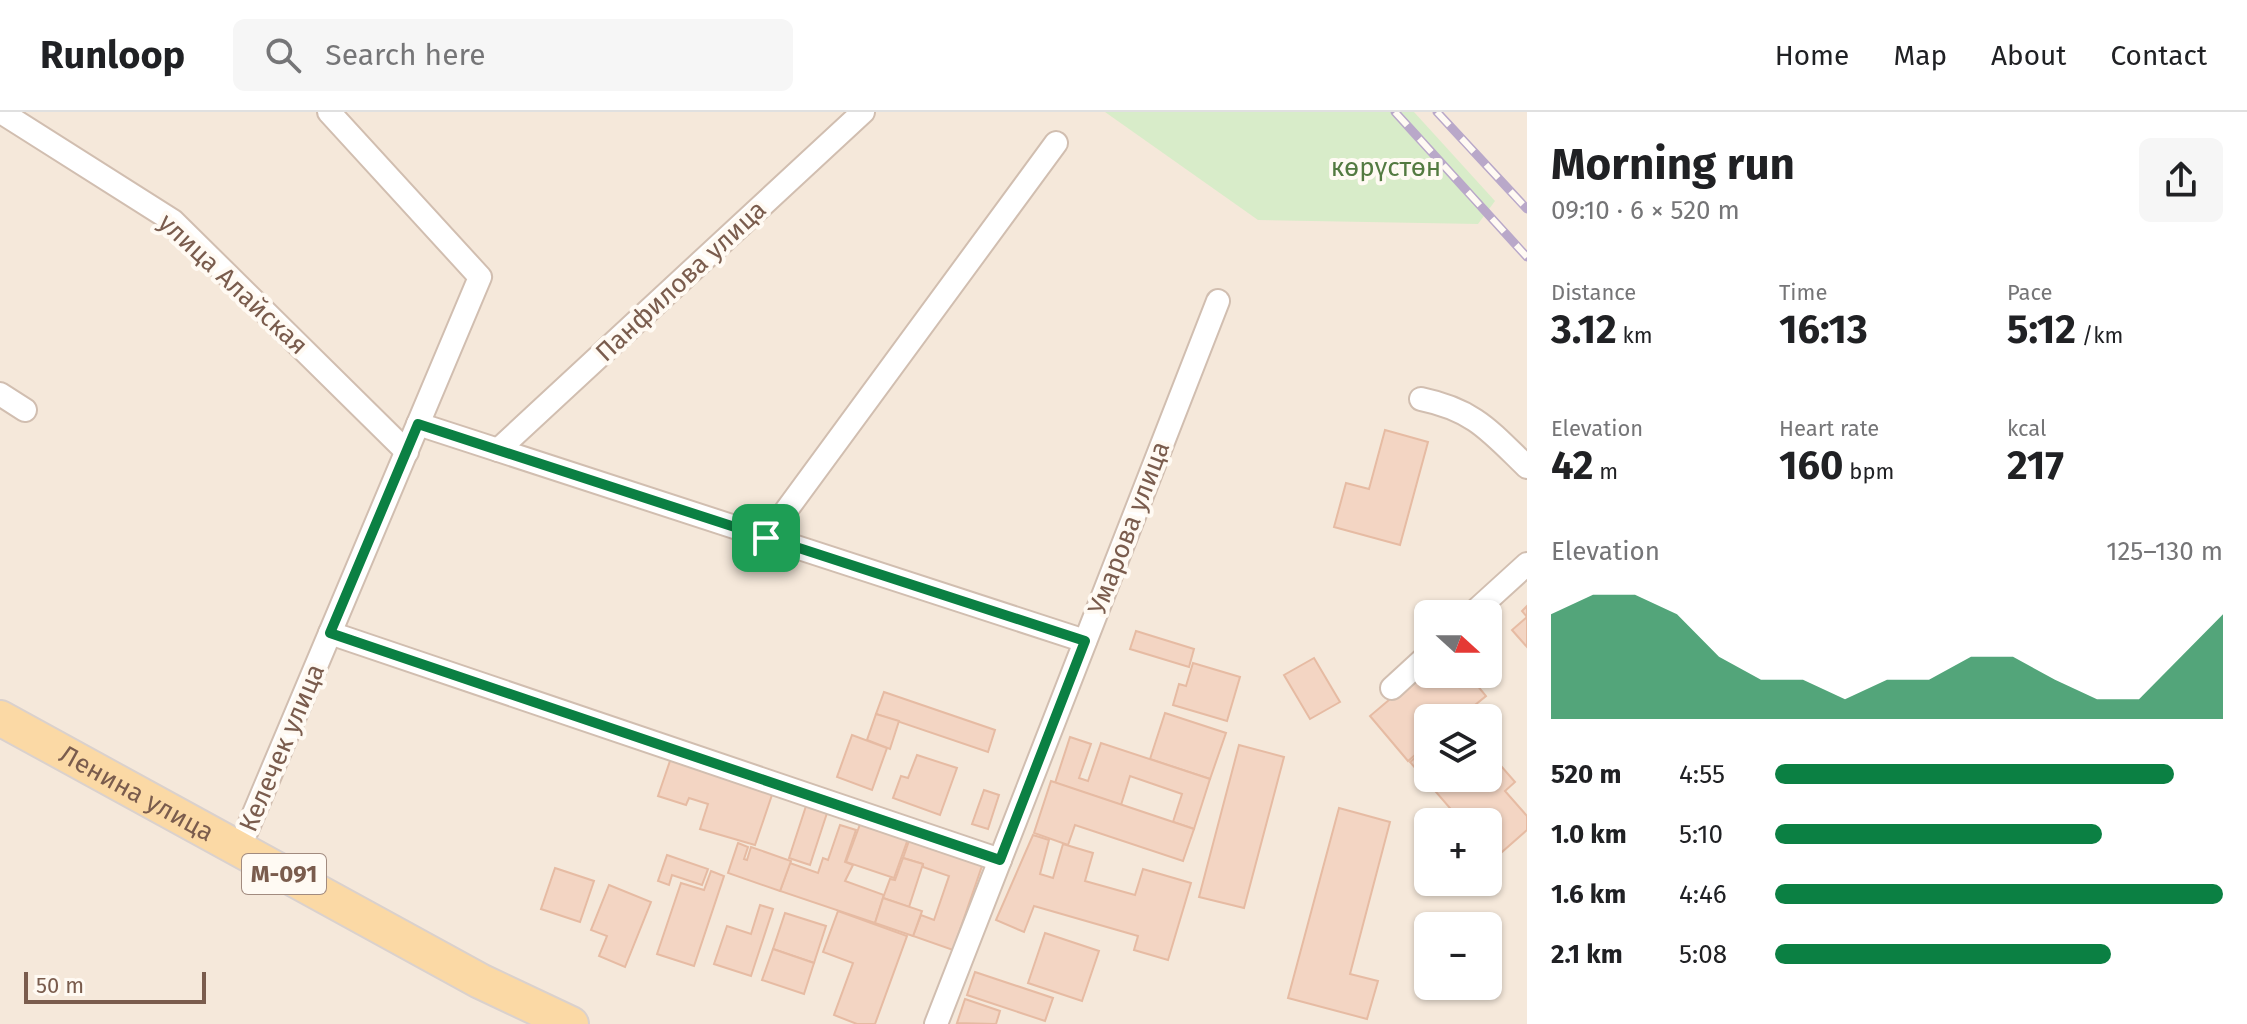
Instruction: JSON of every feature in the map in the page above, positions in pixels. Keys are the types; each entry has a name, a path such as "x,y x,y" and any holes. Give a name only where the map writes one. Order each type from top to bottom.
{"main road":[{"name":"Ленина улица","path":"0,718 480,981 571,1024"}],"street":[{"name":"улица Алайская","path":"1,112 173,221 407,452"},
{"name":"Келечек улица","path":"239,849 480,277 329,112"},
{"name":"Панфилова улица","path":"498,450 863,112"},
{"path":"766,538 1056,143"},
{"name":"Умарова улица","path":"936,1024 1218,301"},
{"path":"0,394 25,410"},
{"path":"1421,399 1445,404 1484,424 1527,467"},
{"path":"418,424 1085,641"},
{"path":"1487,600 1527,564"},
{"path":"330,633 1000,860"},
{"path":"1392,688 1414,668"}],"shaded area":[{"path":"0,112 1527,112 1527,1024 0,1024"}],"green space":[{"name":"көрүстөн","path":"1105,112 1414,112 1495,201 1478,224 1258,220"}],"building":[{"path":"1385,430 1428,442 1400,545 1334,527 1346,483 1369,489"},
{"path":"1527,617 1527,647 1512,630"},
{"path":"1136,631 1194,649 1189,667 1130,649"},
{"path":"1314,658 1340,702 1310,719 1284,675"},
{"path":"1193,663 1240,677 1227,721 1173,705 1179,684 1186,686"},
{"path":"1414,679 1414,688 1479,688 1486,696 1476,704 1414,704 1414,756 1408,761 1370,716"},
{"path":"884,692 995,730 988,752 876,714"},
{"path":"1165,713 1226,733 1210,779 1150,759"},
{"path":"876,714 899,721 890,749 867,740"},
{"path":"852,735 887,748 872,790 837,777"},
{"path":"1070,737 1091,744 1079,778 1088,781 1101,743 1210,779 1194,829 1173,822 1182,794 1130,776 1121,805 1055,783"},
{"path":"1239,745 1284,757 1244,908 1199,897"},
{"path":"917,755 957,768 940,815 893,798 901,776 908,778"},
{"path":"671,758 773,792 755,845 700,829 708,804 689,798 686,805 658,796"},
{"path":"1502,767 1515,782 1505,791 1527,816 1527,830 1502,852 1502,808 1450,808 1436,792 1502,792"},
{"path":"1051,781 1194,829 1183,861 1075,825 1068,845 1034,833"},
{"path":"984,790 999,795 988,829 972,824"},
{"path":"807,803 828,810 810,865 789,858"},
{"path":"1339,808 1390,822 1350,974 1378,981 1367,1019 1288,998"},
{"path":"862,819 909,836 894,878 846,862"},
{"path":"840,825 856,830 845,862 853,865 845,881 884,895 875,923 780,891 790,863 818,873 823,858 828,860"},
{"path":"1033,835 1049,840 1040,874 1053,878 1063,844 1093,853 1085,881 1135,895 1143,869 1191,883 1168,960 1134,950 1138,936 1034,906 1024,932 996,920"},
{"path":"910,838 983,863 953,950 913,936 921,915 934,920 949,876 903,858"},
{"path":"738,843 748,847 744,859 747,860 751,847 791,861 780,891 728,873"},
{"path":"667,855 708,869 702,885 672,875 669,885 658,881"},
{"path":"903,858 923,864 909,907 883,898 890,879 895,880"},
{"path":"555,868 594,881 580,922 541,909"},
{"path":"711,871 724,876 694,966 657,954 681,883 704,890"},
{"path":"609,885 651,902 625,967 599,956 607,936 591,930"},
{"path":"883,898 922,911 913,936 875,923"},
{"path":"760,905 773,909 751,976 714,964 727,926 751,934"},
{"path":"838,911 907,936 875,1024 857,1024 834,1015 853,963 823,952"},
{"path":"785,913 826,926 814,963 773,949"},
{"path":"1045,933 1099,951 1082,1001 1028,983"},
{"path":"773,949 814,963 804,994 762,980"},
{"path":"975,972 1053,998 1045,1021 967,995"},
{"path":"965,999 1000,1011 996,1024 957,1023"}],"railway":[{"path":"1395,112 1527,257"},
{"path":"1437,112 1527,209"}],"route":[{"path":"418,424 766,538 1085,641 1000,860 330,633 418,424"}]}
